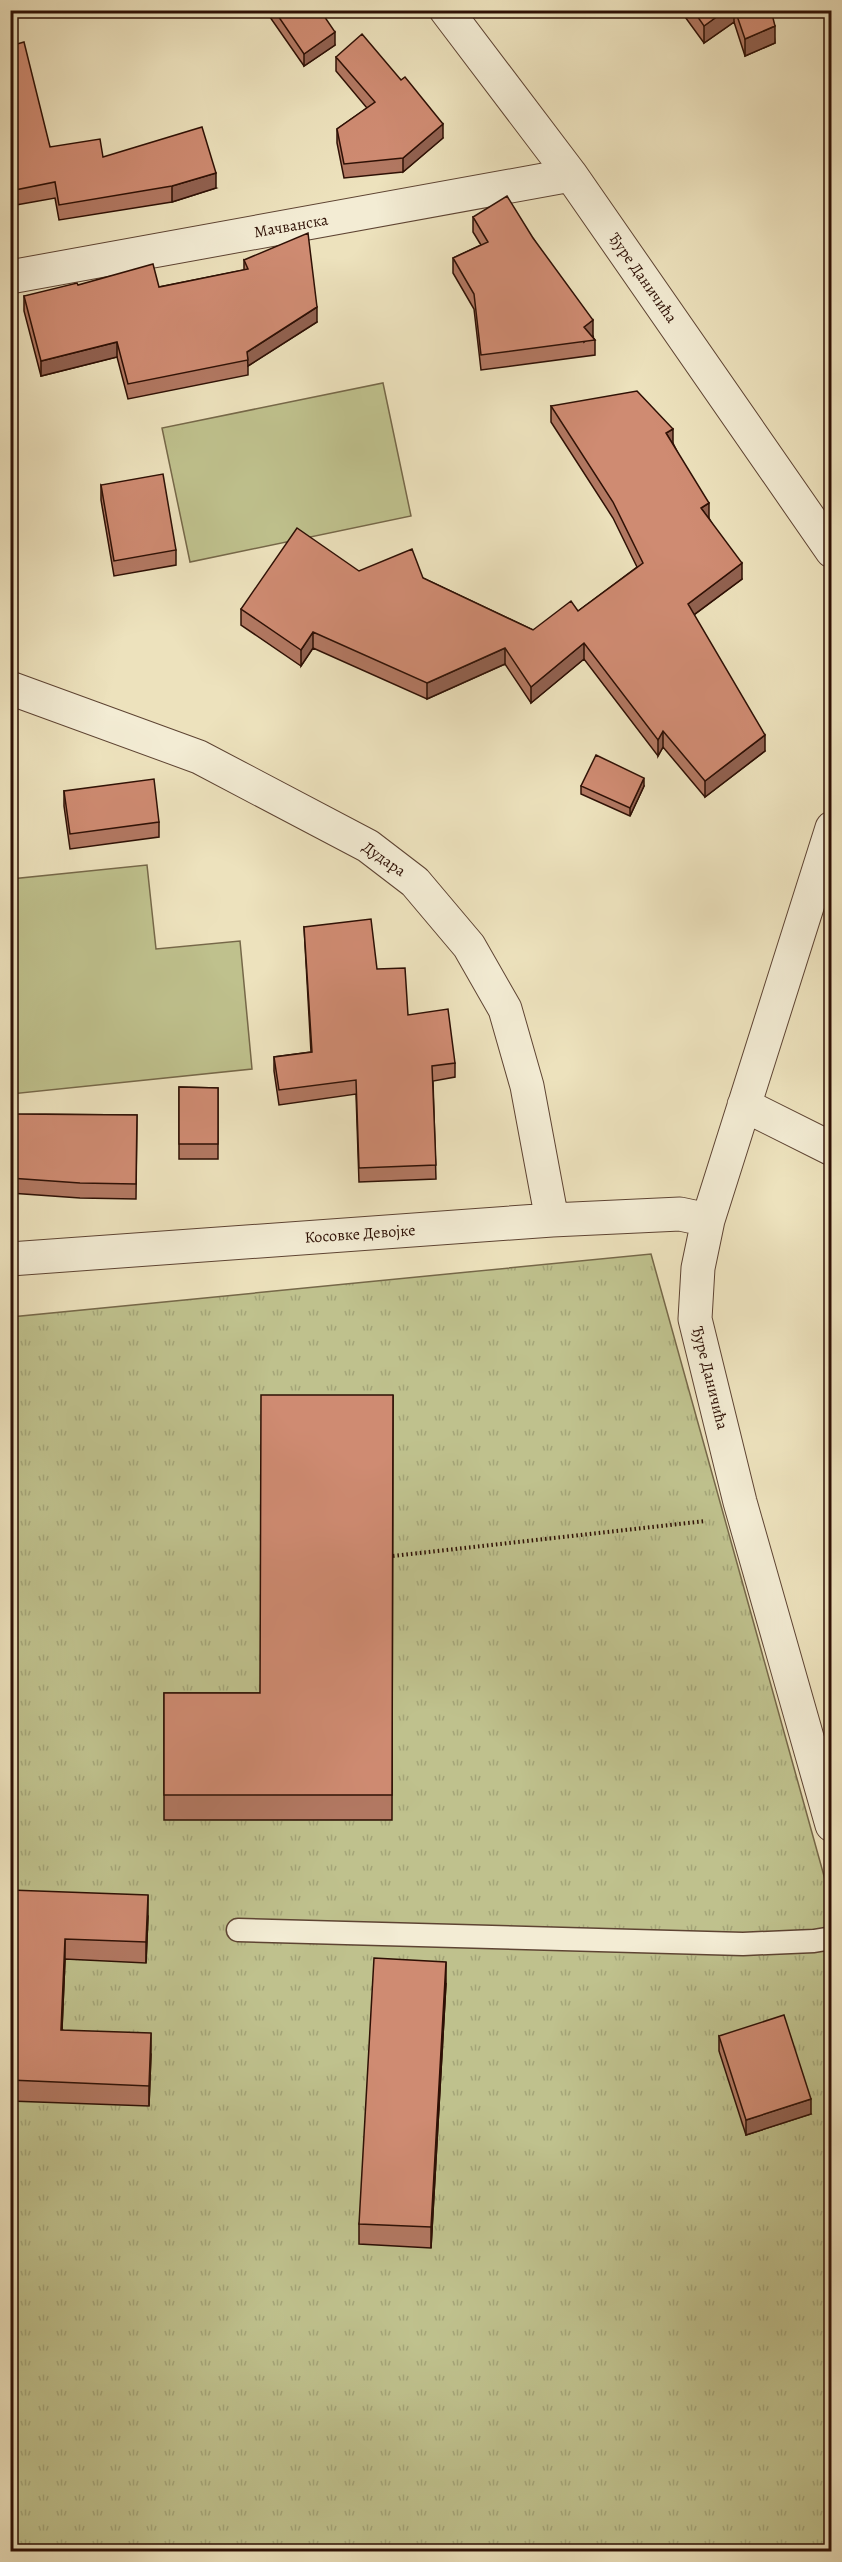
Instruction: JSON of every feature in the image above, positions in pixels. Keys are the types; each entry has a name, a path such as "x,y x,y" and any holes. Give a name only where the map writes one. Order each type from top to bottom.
{"street":[{"name":"Ђуре Даничића","path":"446,10 571,175 831,551"},
{"name":"Мачванска","path":"10,277 571,175"},
{"name":"Дудара","path":"10,688 199,758 368,846 415,882 470,946 505,1009 527,1086 552,1220"},
{"name":"Ђуре Даничића","path":"831,828 708,1220 698,1268 696,1319 740,1502 831,1825"},
{"path":"744,1105 831,1149"},
{"name":"Косовке Девојке","path":"10,1259 552,1220 680,1214 708,1220"}],"lane":[{"path":"238,1930 743,1944 814,1941 831,1938"}],"path":[{"path":"393,1556 700,1524 730,1512 740,1502"}],"green space":[{"path":"383,383 411,516 190,562 162,428"},
{"path":"147,865 156,949 240,941 252,1069 11,1094 11,879"},
{"path":"651,1254 831,1901 831,2551 11,2552 11,1317"}],"building":[{"path":"274,10 320,10 335,32 304,54"},
{"path":"693,10 726,10 704,26"},
{"path":"735,10 771,10 775,26 745,39"},
{"path":"362,34 401,80 405,77 443,124 403,158 344,164 337,129 375,102 336,57"},
{"path":"24,42 50,147 100,139 103,157 202,127 216,173 172,186 59,205 55,182 10,191 10,46"},
{"path":"507,196 533,238 593,320 584,327 595,340 481,355 474,294 453,258 488,242 473,217"},
{"path":"308,233 317,307 247,352 248,360 128,384 117,342 41,361 24,296 77,283 78,285 153,264 159,287 248,269 244,260"},
{"path":"637,391 673,429 666,433 709,503 701,508 742,563 688,604 765,735 705,781 663,731 658,740 584,643 531,687 505,648 427,683 313,632 301,650 241,609 297,528 359,571 412,549 423,578 533,630 571,601 578,611 643,563 613,502 551,406"},
{"path":"163,474 176,550 114,561 101,485"},
{"path":"596,755 644,778 630,808 581,786"},
{"path":"154,779 159,822 70,834 64,791"},
{"path":"371,919 377,969 405,968 408,1015 448,1009 455,1063 432,1066 436,1165 359,1168 356,1080 279,1090 274,1057 312,1052 304,927"},
{"path":"179,1087 218,1088 218,1144 179,1144"},
{"path":"10,1097 14,1098 13,1114 137,1115 136,1184 10,1178"},
{"path":"261,1395 393,1395 392,1795 164,1795 164,1693 260,1693"},
{"path":"826,1407 831,1407 831,1446 825,1446"},
{"path":"10,1890 148,1895 146,1942 65,1939 61,2030 151,2033 149,2086 10,2080"},
{"path":"374,1958 446,1962 431,2227 359,2224"},
{"path":"784,2015 811,2099 746,2120 719,2036"}]}
